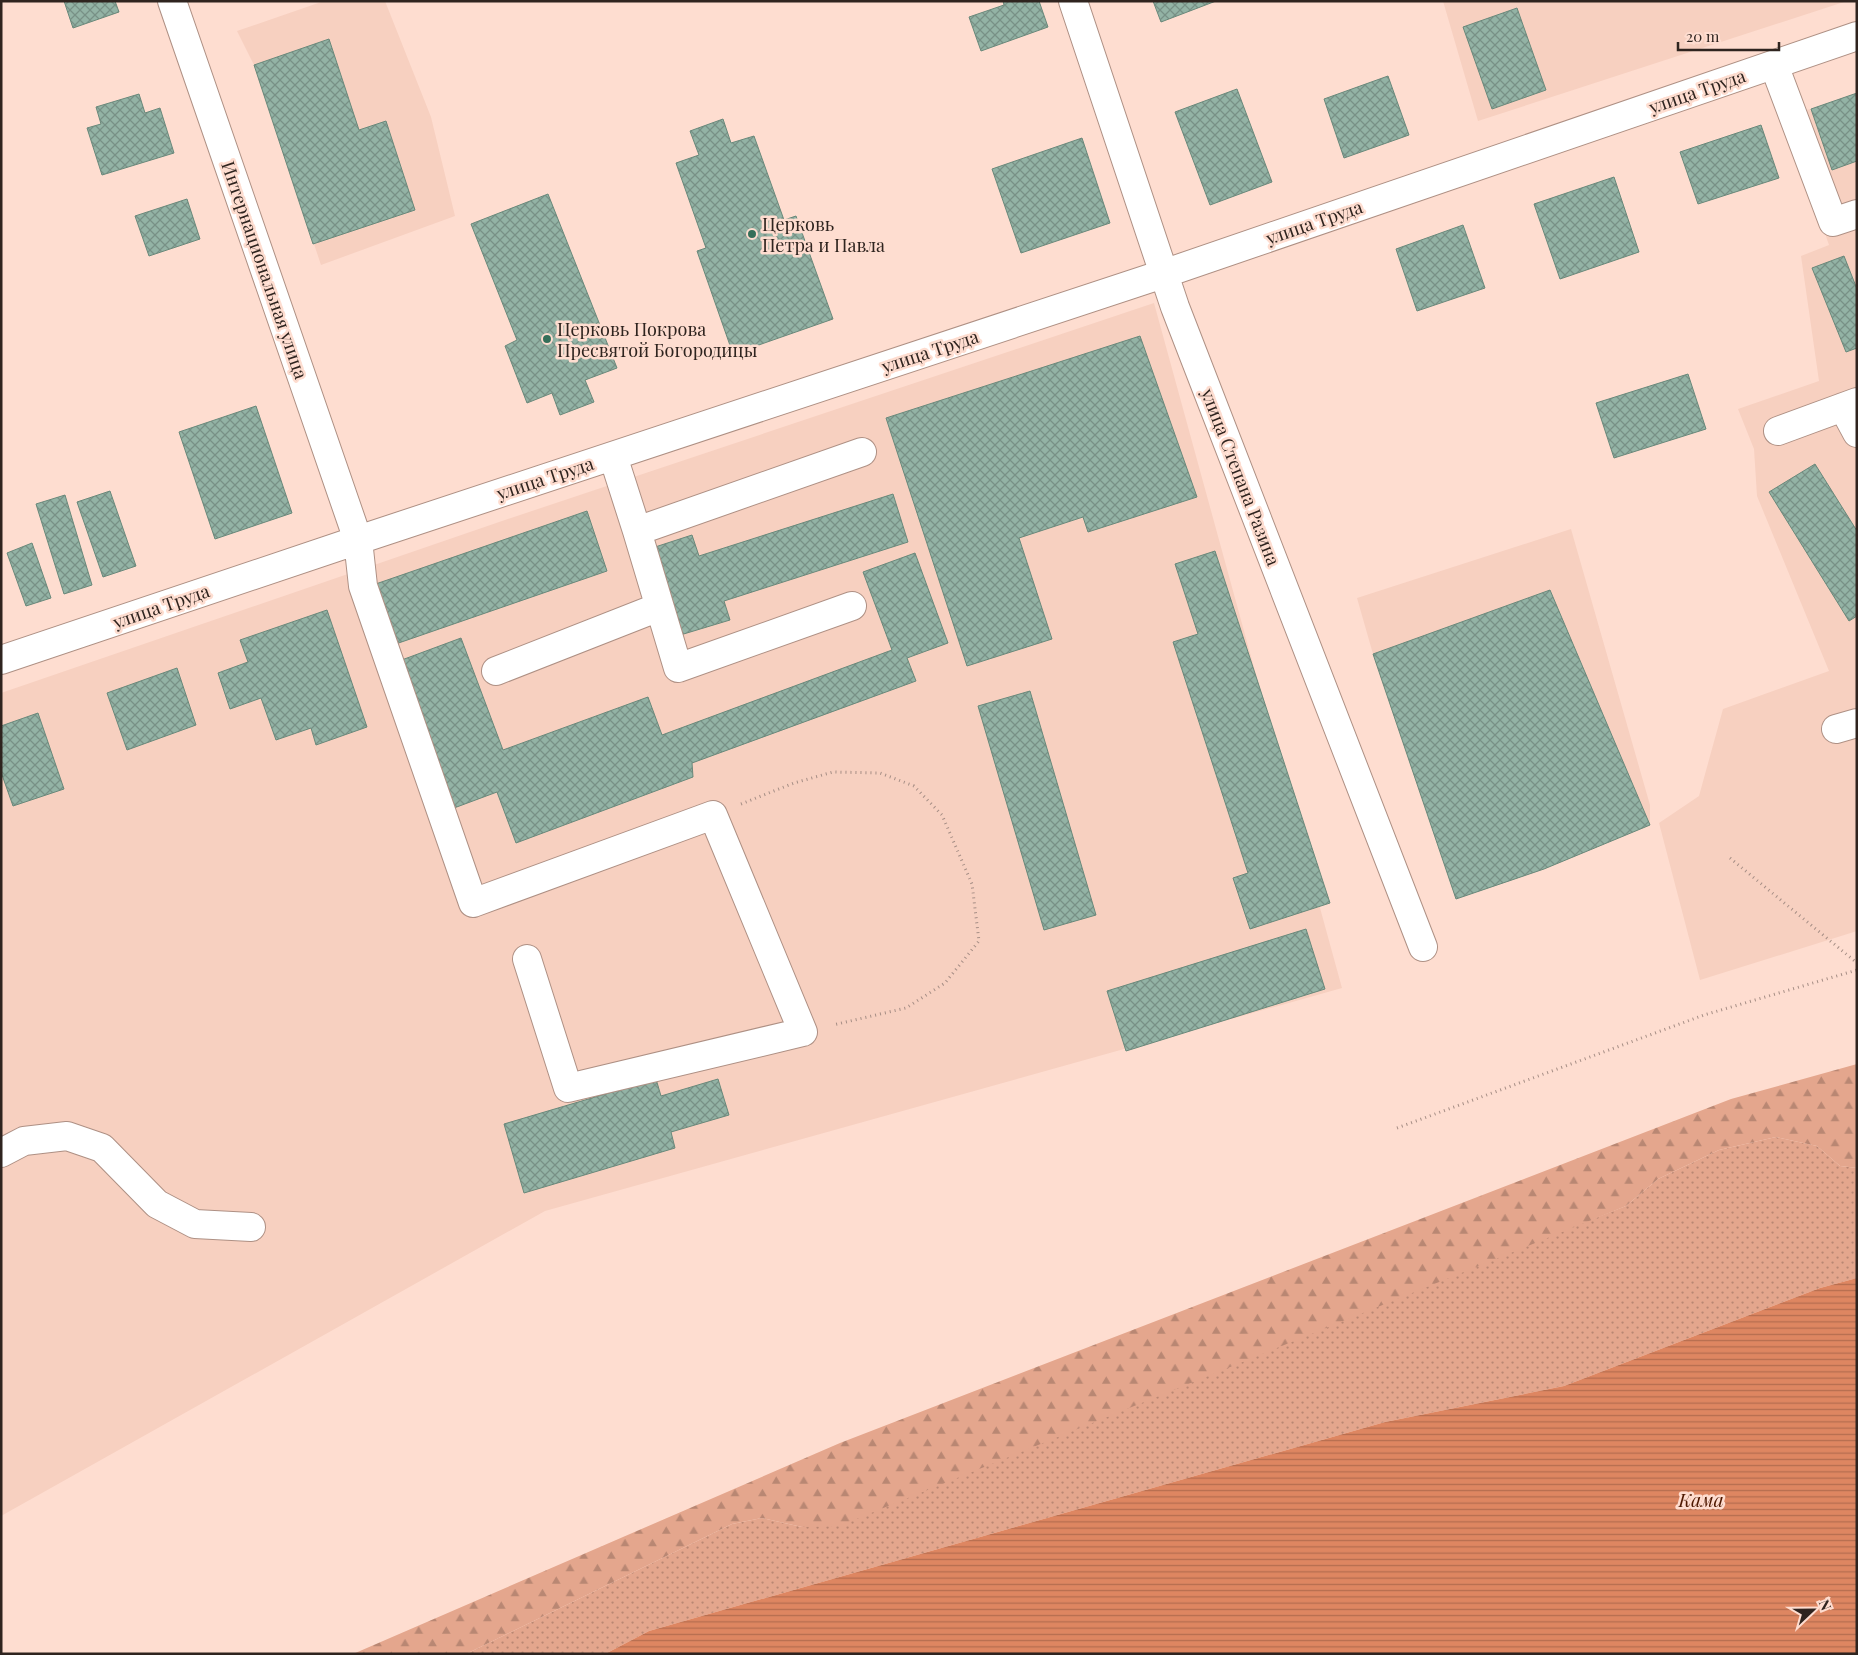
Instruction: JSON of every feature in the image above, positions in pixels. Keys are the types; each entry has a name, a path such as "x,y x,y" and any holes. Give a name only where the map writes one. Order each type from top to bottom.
{"street":[{"name":"Интернациональная улица","path":"172,1 358,540 363,586 473,903 713,814"},
{"name":"улица Степана Разина","path":"1073,1 1163,274 1423,947"},
{"name":"улица Труда","path":"1,660 1163,274 1857,36"},
{"path":"1774,65 1833,222 1857,214"},
{"path":"1778,431 1850,405 1857,433"},
{"path":"637,530 862,452"},
{"path":"613,456 678,668 852,606"},
{"path":"496,670 659,607"},
{"path":"527,959 568,1088 803,1032 713,814"},
{"path":"1,1153 24,1141 67,1136 102,1148 157,1204 194,1224 250,1227"}],"path":[{"path":"713,814 794,783 833,772 880,773 914,786 942,815 972,884 978,941 945,983 906,1008 803,1032"},
{"path":"1730,858 1857,963"},
{"path":"1397,1128 1704,1014 1857,970"}],"shaded area":[{"path":"324,1 385,1 431,117 455,216 321,265 254,65 237,31"},
{"path":"1443,1 1847,1 1478,121"},
{"path":"1857,93 1857,931 1700,980 1659,823 1699,796 1723,709 1829,671 1757,496 1754,449 1738,409 1819,381 1801,256 1829,245 1784,117 1790,113 1811,109"},
{"path":"1154,303 1342,988 545,1211 1,1516 1,693 511,518"},
{"path":"1571,529 1650,805 1650,825 1544,869 1456,899 1373,654 1357,598"}],"green space":[{"path":"1857,1064 1857,1168 1840,1166 1817,1146 1776,1137 1719,1150 1658,1179 1626,1206 839,1526 802,1527 762,1518 732,1524 466,1654 353,1654 840,1443 1731,1099"},
{"path":"1776,1137 1817,1146 1840,1166 1857,1168 1857,1278 1820,1288 1564,1386 1385,1422 649,1631 605,1654 466,1654 732,1524 762,1518 802,1527 1626,1206 1658,1179 1719,1150"}],"water":[{"name":"Кама","path":"1857,1278 1857,1654 605,1654 649,1631 1385,1422 1564,1386 1820,1288"}],"building":[{"path":"64,1 115,1 119,12 73,28"},
{"path":"1003,1 1039,1 1048,27 981,51 969,17 1004,5"},
{"path":"1153,1 1216,1 1161,22"},
{"path":"1517,8 1546,90 1492,109 1463,27"},
{"path":"329,39 359,130 386,121 415,210 313,244 254,65"},
{"path":"1388,76 1409,135 1344,158 1324,99"},
{"path":"1237,89 1272,182 1210,205 1175,112"},
{"path":"1857,93 1857,161 1832,170 1811,109"},
{"path":"139,94 145,113 160,108 174,153 102,175 87,128 101,124 96,107"},
{"name":"Церковь Петра и Павла","path":"723,119 731,143 754,136 784,220 796,216 833,319 733,354 697,251 706,248 676,163 699,155 690,131"},
{"path":"1761,125 1779,178 1698,204 1680,152"},
{"path":"1082,138 1110,223 1021,253 992,169"},
{"path":"1614,177 1639,252 1560,279 1534,204"},
{"path":"548,194 617,368 585,380 594,402 560,415 552,393 527,403 505,346 517,340 471,224"},
{"path":"187,199 200,239 149,256 135,216"},
{"path":"1463,225 1485,288 1417,311 1396,249"},
{"path":"1844,256 1857,289 1857,348 1846,352 1812,268"},
{"path":"1140,336 1197,497 1088,532 1083,517 1019,538 1052,639 967,666 886,418"},
{"path":"1688,374 1706,429 1614,458 1596,403"},
{"path":"256,406 292,513 215,539 179,432"},
{"path":"1815,464 1857,531 1857,616 1849,621 1769,492"},
{"path":"110,491 136,566 103,577 77,502"},
{"path":"893,494 908,542 724,601 730,620 677,636 649,549 692,535 699,556"},
{"path":"65,495 92,585 64,594 36,504"},
{"path":"587,511 607,571 387,647 367,587"},
{"path":"32,543 51,598 26,606 7,553"},
{"path":"1215,551 1330,903 1250,929 1233,878 1248,873 1173,642 1198,634 1175,564"},
{"path":"915,553 948,643 907,658 916,681 692,763 693,777 516,843 497,792 454,808 399,661 461,638 503,750 648,697 662,735 892,650 863,572"},
{"path":"1550,590 1650,825 1544,869 1456,899 1373,654"},
{"path":"327,610 367,727 316,745 311,728 276,740 261,698 230,709 218,673 248,662 240,640"},
{"path":"177,668 196,725 127,750 107,693"},
{"path":"1030,691 1096,915 1044,930 978,706"},
{"path":"38,713 64,789 13,806 1,772 1,726"},
{"path":"1306,929 1325,989 1126,1051 1107,991"},
{"path":"656,1079 661,1096 718,1079 729,1115 671,1132 675,1148 524,1193 504,1124"}],"place":[{"name":"Церковь Петра и Павла","path":"752,234"},
{"name":"Церковь Покрова Пресвятой Богородицы","path":"547,339"}]}
